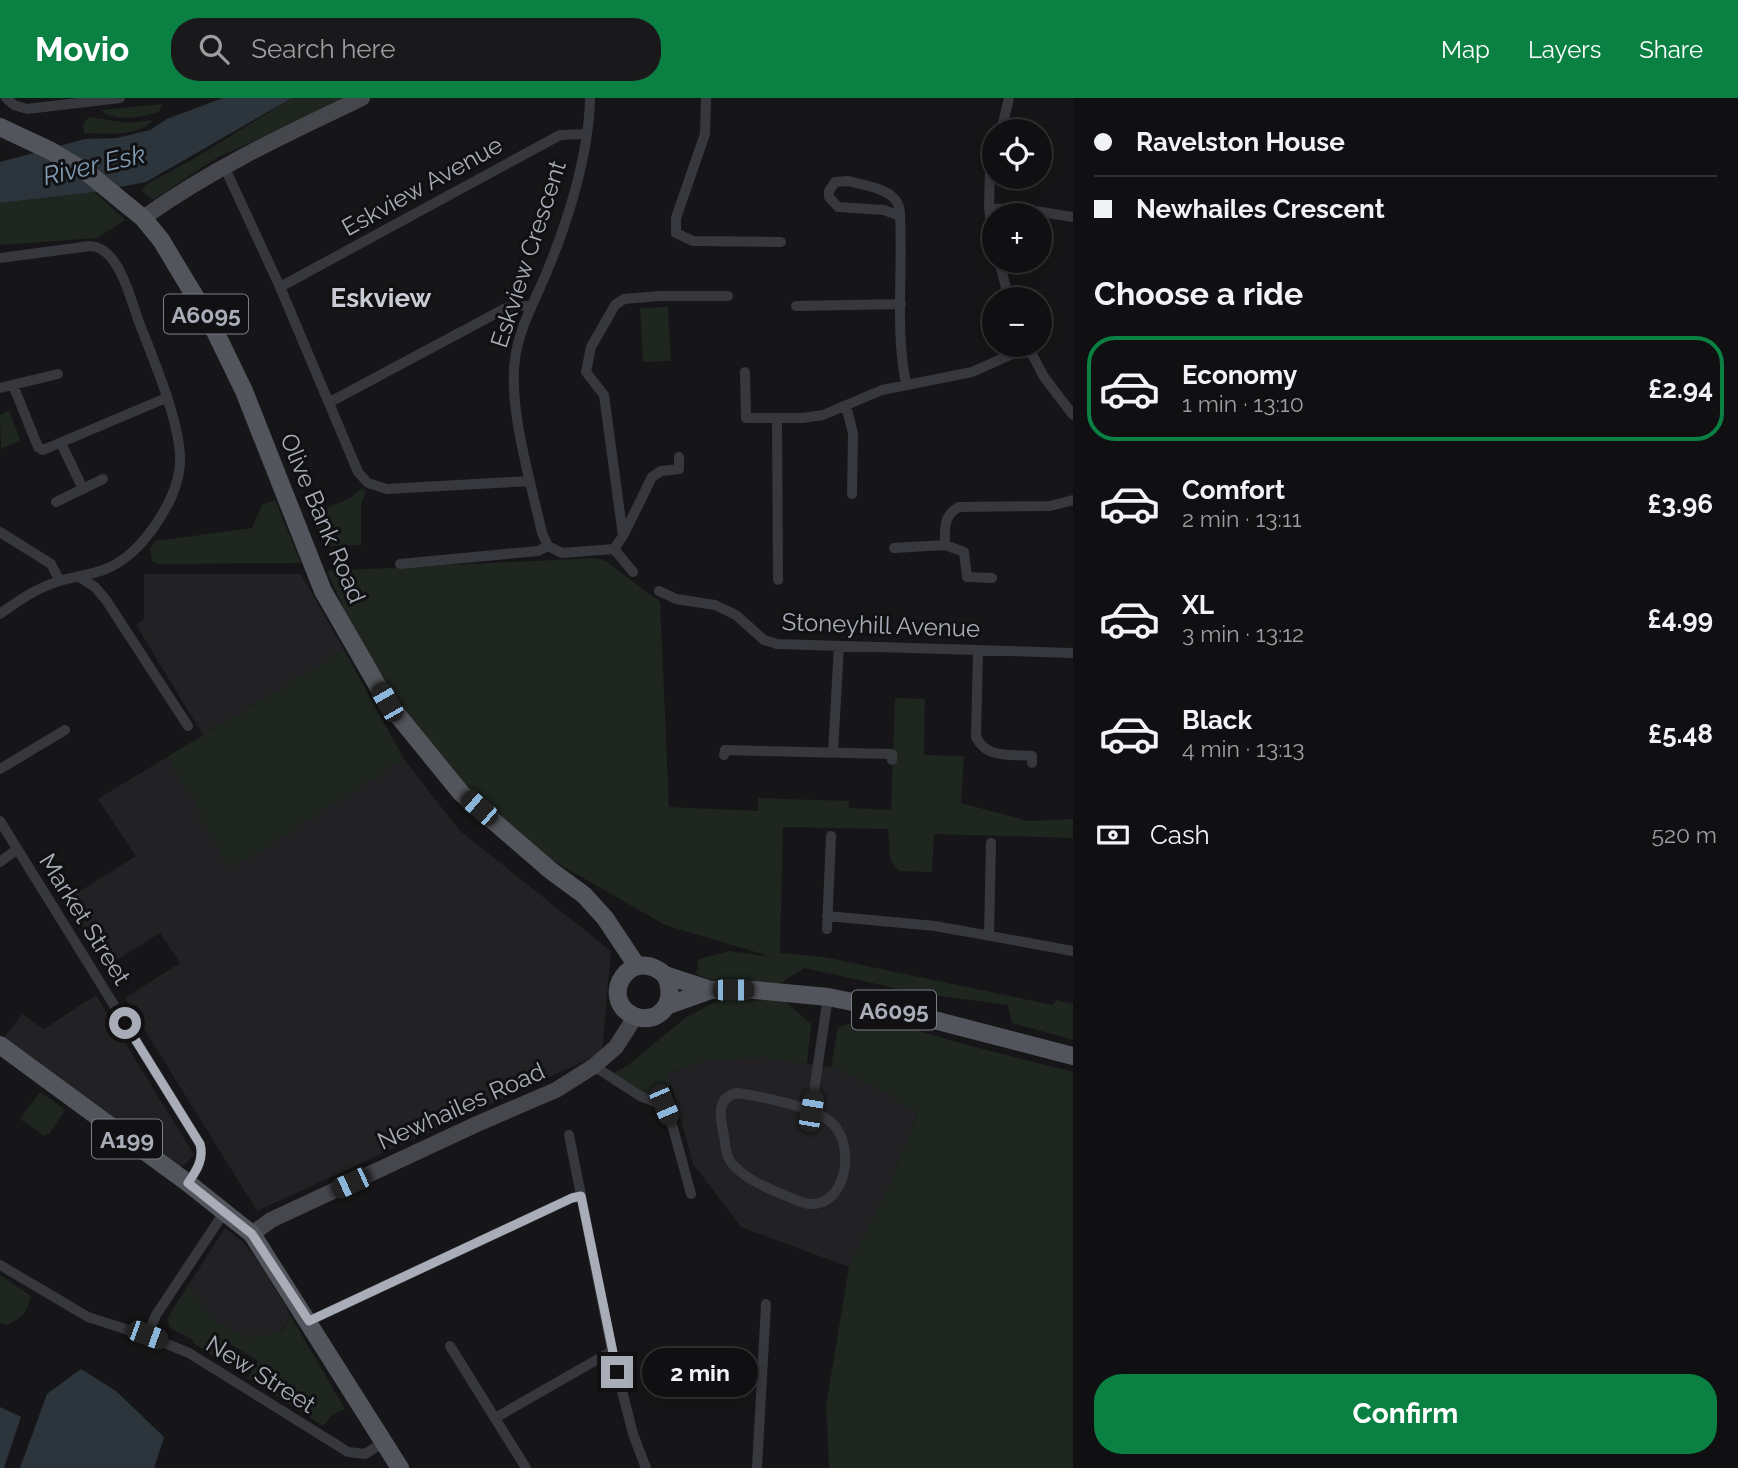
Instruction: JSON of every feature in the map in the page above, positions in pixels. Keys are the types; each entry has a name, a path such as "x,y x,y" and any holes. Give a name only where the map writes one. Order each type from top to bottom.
{"main road":[{"path":"143,218 181,191 225,166 362,98"},
{"name":"Olive Bank Road","path":"0,127 69,161 115,194 143,218 175,260 211,323 244,391 323,591 387,702 461,793 550,870 584,895 605,918 637,966"},
{"path":"635,1017 623,1008 617,993 623,976 637,966"},
{"name":"A6095","path":"637,966 652,967 665,975 711,990 755,990 828,997 907,1013 1073,1056"},
{"path":"665,975 670,990 666,1006"},
{"name":"A6095","path":"635,1017 652,1017 666,1006 711,990"},
{"name":"Newhailes Road","path":"252,1234 271,1220 556,1090 594,1066 616,1047 635,1017"},
{"name":"A199","path":"0,1045 188,1183 252,1234 400,1468"}],"street":[{"path":"6,98 14,105 27,109 120,98"},
{"name":"Eskview Crescent","path":"548,546 542,533 515,405 514,358 530,307 561,233 587,134 590,98"},
{"path":"706,98 705,134 676,218 676,233 693,241 781,242"},
{"path":"1003,119 1006,98"},
{"name":"Eskview Avenue","path":"281,287 560,135 587,134"},
{"path":"225,166 281,287 358,472 368,483 387,489 530,481"},
{"path":"900,216 884,210 838,207 829,197 830,191 835,182 848,181 873,187 895,197 900,205 901,332 906,384"},
{"path":"1052,214 1073,217"},
{"path":"0,258 90,246 103,248 111,256 166,398 177,434 180,463 175,489 169,502 135,551 106,569 60,581 28,595 0,614"},
{"path":"623,536 604,395 586,372 591,347 615,305 624,299 728,296"},
{"path":"796,306 901,304"},
{"path":"330,402 506,308 521,305 530,307"},
{"path":"745,372 746,418 777,419 824,415 882,390 972,372 1004,357"},
{"path":"1033,357 1044,377 1072,412"},
{"path":"0,388 58,374"},
{"path":"13,385 38,447 43,450 166,398"},
{"path":"846,406 853,433 852,494"},
{"path":"777,419 778,580"},
{"path":"61,443 83,489"},
{"path":"614,549 652,477 661,471 679,469 679,457"},
{"path":"56,502 103,479"},
{"path":"945,545 946,519 949,512 959,507 1050,506 1073,500"},
{"path":"1,533 51,564 60,581"},
{"path":"894,548 945,545 964,552 967,577 992,578"},
{"path":"400,564 538,551 548,546 562,553 614,549"},
{"path":"614,549 633,572"},
{"path":"79,578 95,587 106,600 188,726"},
{"name":"Stoneyhill Avenue","path":"659,591 676,599 715,605 736,615 764,640 777,644 1073,653"},
{"path":"833,752 839,646"},
{"path":"978,650 976,737 980,746 988,752 1032,755 1032,763"},
{"path":"0,769 63,735"},
{"path":"724,755 724,750 833,752 892,754 892,760"},
{"name":"Market Street","path":"0,821 200,1144 203,1153 200,1163 188,1183"},
{"path":"827,929 831,836"},
{"path":"989,936 991,843"},
{"path":"0,862 17,849"},
{"path":"827,916 935,926 1073,951"},
{"path":"811,1111 828,997"},
{"path":"594,1066 640,1096 664,1105 691,1194"},
{"path":"729,1094 752,1095 811,1111 835,1126 844,1144 846,1167 842,1181 825,1200 815,1204 803,1203 758,1184 742,1173 728,1158 719,1111 729,1094"},
{"path":"569,1135 612,1351 632,1434 646,1468"},
{"path":"309,1321 581,1196"},
{"path":"147,1335 156,1315 225,1211"},
{"name":"New Street","path":"0,1265 88,1317 147,1335 189,1353 348,1452 365,1454 384,1442"},
{"path":"757,1468 767,1304"},
{"path":"450,1346 526,1468"},
{"path":"495,1418 612,1351"}],"shaded area":[{"path":"292,98 344,98 312,116 218,157 153,200 142,191 145,185 190,161"},
{"path":"162,104 159,112 137,117 121,118 101,110"},
{"path":"89,117 128,123 153,120 130,132 84,133 83,125"},
{"path":"95,192 125,220 97,238 0,245 0,203"},
{"path":"668,307 671,361 643,362 640,308"},
{"path":"9,410 20,440 1,449 0,415"},
{"path":"362,488 366,491 361,505 361,545 325,546 311,514 349,499"},
{"path":"275,500 301,563 157,564 152,561 150,548 156,541 252,528 262,505"},
{"path":"595,558 606,561 660,602 669,807 758,811 758,798 849,801 849,808 891,810 895,698 925,699 924,755 964,756 961,803 1028,821 1073,819 1073,838 934,834 932,872 899,871 890,859 888,829 783,827 780,953 824,957 1053,1005 1056,1000 1073,1004 1073,1040 1012,1023 1008,1005 918,993 804,968 776,986 716,982 696,974 699,959 729,951 772,957 665,925 545,856 487,810 435,755 352,628 327,571"},
{"path":"144,574 301,574 344,650 203,735 136,625 144,619"},
{"path":"344,650 404,759 231,869 199,817 202,814 167,757"},
{"path":"167,757 203,814 199,817 231,869 404,759 460,831 611,951 602,1053 257,1211 125,998 180,963 160,933 107,966 66,900 136,856 98,799"},
{"path":"96,995 194,1155 183,1166 173,1165 3,1039 22,1014 44,1029"},
{"path":"783,1000 811,1024 807,1064 764,1058 713,1059 668,1073 671,1085 645,1095 612,1074 627,1066 685,1018 717,1001"},
{"path":"873,1017 1073,1072 1073,1468 829,1468 826,1406 849,1267 891,1181 918,1114 884,1091 831,1067 838,1027"},
{"path":"764,1058 831,1067 884,1091 918,1114 891,1181 849,1267 741,1227 693,1164 668,1073 713,1059"},
{"path":"40,1092 64,1111 50,1133 44,1136 20,1119"},
{"path":"225,1228 243,1242 287,1308 290,1315 279,1333 246,1337 222,1325 211,1317 189,1284"},
{"path":"0,1275 31,1296 23,1314 7,1325 0,1322"},
{"path":"189,1284 211,1317 246,1337 283,1331 290,1315 345,1409 332,1415 323,1426 248,1378 258,1361 228,1342 217,1358 193,1343 193,1340 169,1327 168,1317"}],"water":[{"name":"River Esk","path":"223,98 292,98 146,182 95,192 0,203 0,162 85,139 117,138 150,130 167,119"},
{"path":"81,1369 116,1391 164,1437 154,1468 20,1468 47,1394"},
{"path":"0,1407 21,1417 4,1468 0,1468"}],"district":[{"name":"Eskview","path":"381,298"}],"route":[{"path":"125,1023 200,1144 203,1153 200,1163 188,1183 252,1234 309,1321 581,1196 617,1372"}]}
